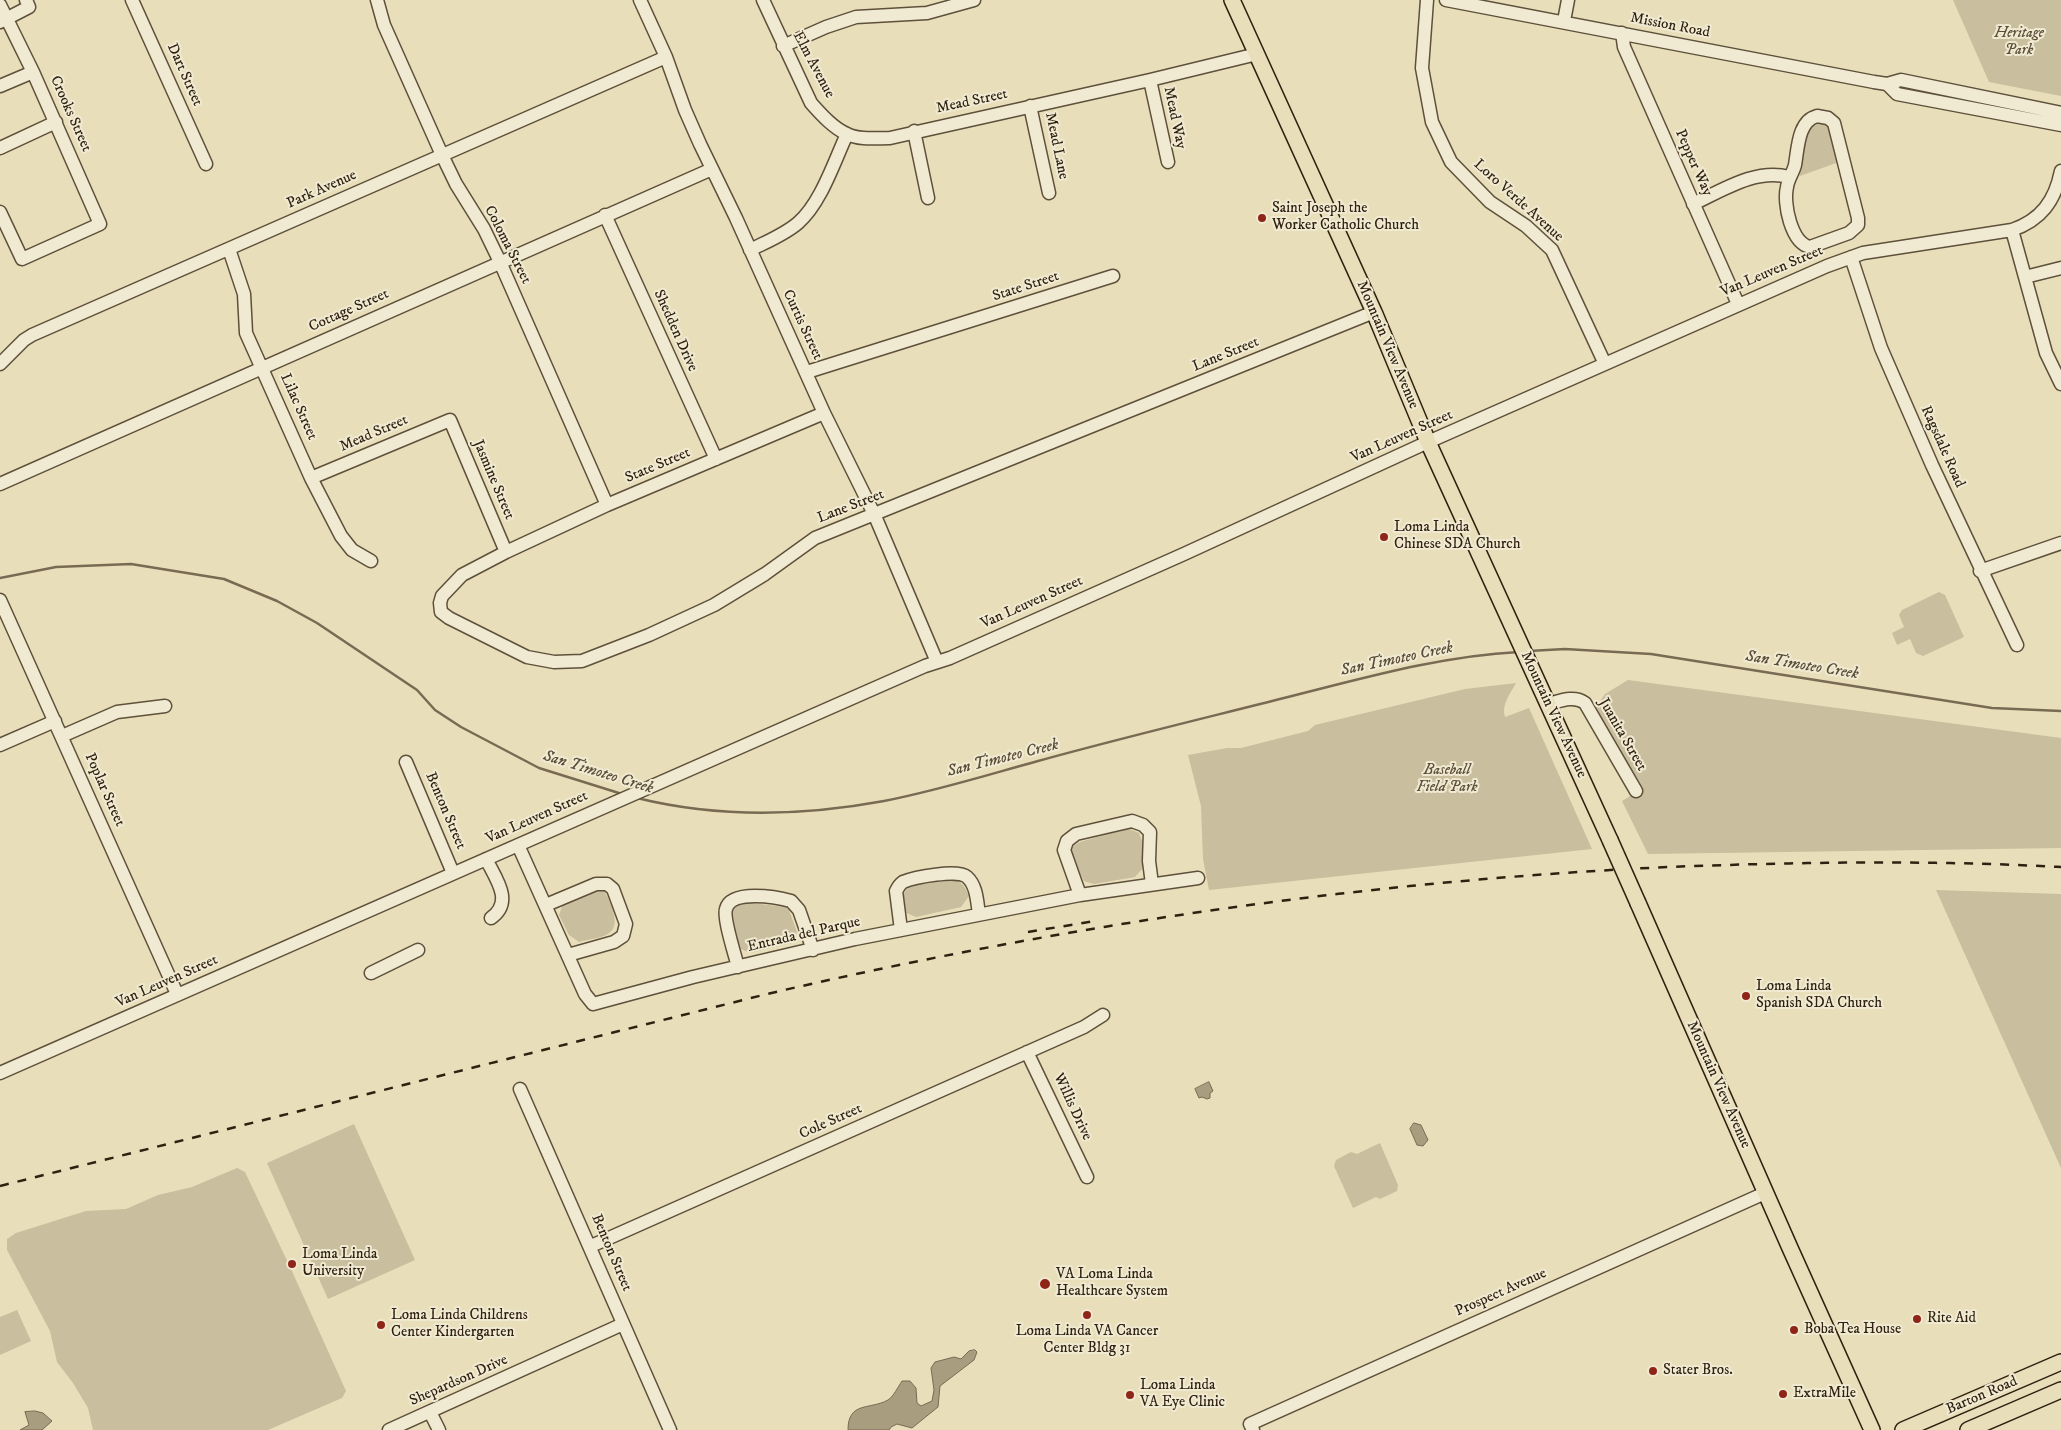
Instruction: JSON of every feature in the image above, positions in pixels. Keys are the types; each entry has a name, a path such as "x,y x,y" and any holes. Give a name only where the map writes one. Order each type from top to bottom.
{"main road":[{"name":"Mountain View Avenue","path":"1232,0 1374,312 1428,442 1638,902 1765,1193 1872,1430"},
{"name":"Barton Road","path":"1904,1430 2061,1362"},
{"name":"Barton Road","path":"1968,1430 2061,1390"}],"street":[{"name":"Dart Street","path":"132,0 206,164"},
{"name":"Coloma Street","path":"377,0 384,25 442,155 456,184 484,229 500,262 607,505"},
{"name":"Curtis Street","path":"640,0 666,57 685,110 824,413 875,516 937,662"},
{"name":"Elm Avenue","path":"763,0 811,103 824,117 847,134"},
{"path":"783,46 826,27 856,17 927,13 974,0"},
{"name":"Loro Verde Avenue","path":"1427,0 1422,68 1432,122 1451,162 1490,202 1526,226 1552,250 1605,364"},
{"name":"Mission Road","path":"1446,0 1881,83 1900,80 2061,113"},
{"path":"1564,21 1568,0"},
{"path":"3,21 28,4"},
{"name":"Crooks Street","path":"0,5 3,21 33,72 100,224 22,259 0,212"},
{"name":"Pepper Way","path":"1622,33 1624,47 1738,304"},
{"name":"Mead Street","path":"847,134 863,137 890,138 1257,54"},
{"name":"Park Avenue","path":"0,364 24,340 32,335 666,57"},
{"path":"0,86 33,72"},
{"name":"Mead Way","path":"1150,80 1168,162"},
{"name":"Mission Road","path":"1881,83 1897,94 2061,125"},
{"name":"Mead Lane","path":"1030,106 1049,193"},
{"path":"1811,117 1828,118 1834,124 1845,161 1858,225 1850,233 1831,238 1817,246 1805,246 1796,234 1787,213 1786,194 1789,177 1794,168 1805,123 1811,117"},
{"path":"0,148 56,122"},
{"path":"914,131 928,198"},
{"path":"750,250 780,235 798,223 813,206 847,134"},
{"name":"Cottage Street","path":"0,484 712,169"},
{"name":"Van Leuven Street","path":"0,1073 657,782 1184,554 1428,442 1738,304 1851,256 1912,244 2012,230 2038,217 2050,204 2058,186 2061,170"},
{"path":"1693,204 1753,177 1771,174 1789,177"},
{"name":"Shedden Drive","path":"605,215 716,459"},
{"path":"2012,230 2046,353 2059,377"},
{"name":"Lilac Street","path":"230,248 244,294 246,333 312,478 341,536 352,550 371,561"},
{"name":"Ragsdale Road","path":"1851,256 1880,348 1980,571 2016,645"},
{"path":"2025,276 2061,268"},
{"name":"State Street","path":"806,372 1113,276"},
{"name":"Lane Street","path":"506,552 462,575 442,596 441,612 449,618 528,657 554,662 582,661 649,635 714,606 765,574 815,538 848,524 875,516 1374,312"},
{"name":"State Street","path":"506,552 607,505 824,413"},
{"name":"Mead Street","path":"312,478 450,420"},
{"name":"Jasmine Street","path":"450,420 506,552"},
{"path":"1980,571 2061,543"},
{"name":"Poplar Street","path":"0,600 177,994"},
{"name":"Juanita Street","path":"1548,704 1567,699 1577,699 1585,703 1636,791"},
{"path":"62,736 117,712 165,706"},
{"path":"0,745 55,721"},
{"name":"Benton Street","path":"406,762 453,873"},
{"path":"1080,895 1064,850 1067,841 1076,834 1132,821 1143,825 1150,832 1152,884"},
{"name":"Entrada del Parque","path":"518,845 585,994 593,1004 738,967 901,930 1080,895 1198,878"},
{"path":"486,859 501,891 503,902 499,912 491,918"},
{"path":"901,930 896,891 901,884 910,880 954,872 966,876 973,885 979,914"},
{"path":"546,905 596,884 607,884 613,889 626,924 623,936 614,942 568,954"},
{"path":"738,967 726,919 726,909 730,902 739,896 756,896 791,901 799,910 813,950"},
{"path":"371,973 418,950"},
{"name":"Cole Street","path":"591,1246 1084,1027 1103,1015"},
{"name":"Willis Drive","path":"1027,1052 1087,1177"},
{"name":"Benton Street","path":"520,1089 591,1246 669,1430"},
{"name":"Prospect Avenue","path":"1252,1427 1765,1193"},
{"name":"Shepardson Drive","path":"389,1430 623,1324"},
{"path":"430,1412 439,1430"}],"green space":[{"name":"Heritage Park","path":"1953,0 2061,0 2061,96 1989,82"},
{"path":"1817,120 1828,124 1839,162 1800,176 1798,168 1806,130"},
{"path":"1939,592 1945,595 1964,637 1923,656 1916,653 1910,639 1897,645 1892,633 1904,627 1899,615 1902,610"},
{"path":"1628,680 2061,738 2061,848 1648,854 1622,801 1643,788 1596,707 1605,694"},
{"name":"Baseball Field Park","path":"1516,683 1505,704 1505,717 1529,708 1592,849 1209,890 1203,859 1201,806 1188,755 1227,748 1241,748 1308,731 1315,725 1465,689"},
{"path":"1127,828 1139,833 1142,841 1142,869 1135,877 1094,884 1084,881 1072,856 1072,847 1080,842"},
{"path":"953,880 963,885 969,896 961,907 916,917 904,912 903,896 910,887 924,883"},
{"path":"594,890 603,890 606,895 613,911 614,927 606,935 579,942 569,935 559,915 563,904"},
{"path":"1936,890 2061,894 2061,1168"},
{"path":"742,902 786,907 789,910 797,932 792,943 750,953 739,948 730,917 732,906"},
{"path":"354,1124 415,1260 328,1299 267,1163"},
{"path":"1380,1143 1398,1185 1397,1191 1380,1199 1376,1197 1353,1208 1334,1166 1336,1160 1351,1152 1357,1154"},
{"path":"237,1168 245,1172 346,1391 342,1398 268,1430 93,1430 88,1408 73,1383 57,1362 50,1331 7,1250 7,1239 16,1233 86,1211 126,1209 158,1195 192,1187"},
{"path":"17,1310 31,1341 0,1355 0,1317"}],"shaded area":[{"path":"1209,1082 1213,1091 1210,1093 1210,1098 1199,1098 1195,1089"},
{"path":"1414,1123 1421,1125 1428,1140 1423,1146 1417,1145 1410,1129"},
{"path":"975,1350 977,1352 974,1360 940,1386 938,1407 912,1428 897,1424 889,1430 848,1430 849,1421 856,1410 888,1400 902,1381 910,1381 916,1388 917,1403 921,1406 932,1401 934,1390 931,1368 935,1362 954,1357 961,1359 969,1351"},
{"path":"35,1411 43,1413 52,1421 42,1430 20,1430 29,1425 25,1412"}],"waterway":[{"name":"San Timoteo Creek","path":"0,578 56,567 131,564 224,579 277,601 317,623 417,690 435,710 461,727 539,768 622,794"},
{"name":"San Timoteo Creek","path":"1529,651 1565,649 1651,654 1992,708 2061,711"},
{"name":"San Timoteo Creek","path":"637,798 698,809 760,813 823,810 884,801 942,788 1100,744 1374,675 1460,658 1519,652"}],"railway":[{"path":"0,1186 767,994 879,969 1102,927 1328,895 1554,874 1668,867 1815,863 1963,863 2061,867"},
{"path":"1028,932 1095,921"}],"place":[{"name":"Saint Joseph the Worker Catholic Church","path":"1262,218"},
{"name":"Loma Linda Chinese SDA Church","path":"1384,537"},
{"name":"Loma Linda Spanish SDA Church","path":"1746,996"},
{"name":"Loma Linda University","path":"292,1264"},
{"name":"VA Loma Linda Healthcare System","path":"1045,1284"},
{"name":"Loma Linda VA Cancer Center Bldg 31","path":"1087,1315"},
{"name":"Rite Aid","path":"1917,1319"},
{"name":"Loma Linda Childrens Center Kindergarten","path":"381,1325"},
{"name":"Boba Tea House","path":"1794,1330"},
{"name":"Stater Bros.","path":"1653,1371"},
{"name":"ExtraMile","path":"1783,1394"},
{"name":"Loma Linda VA Eye Clinic","path":"1130,1395"}]}
